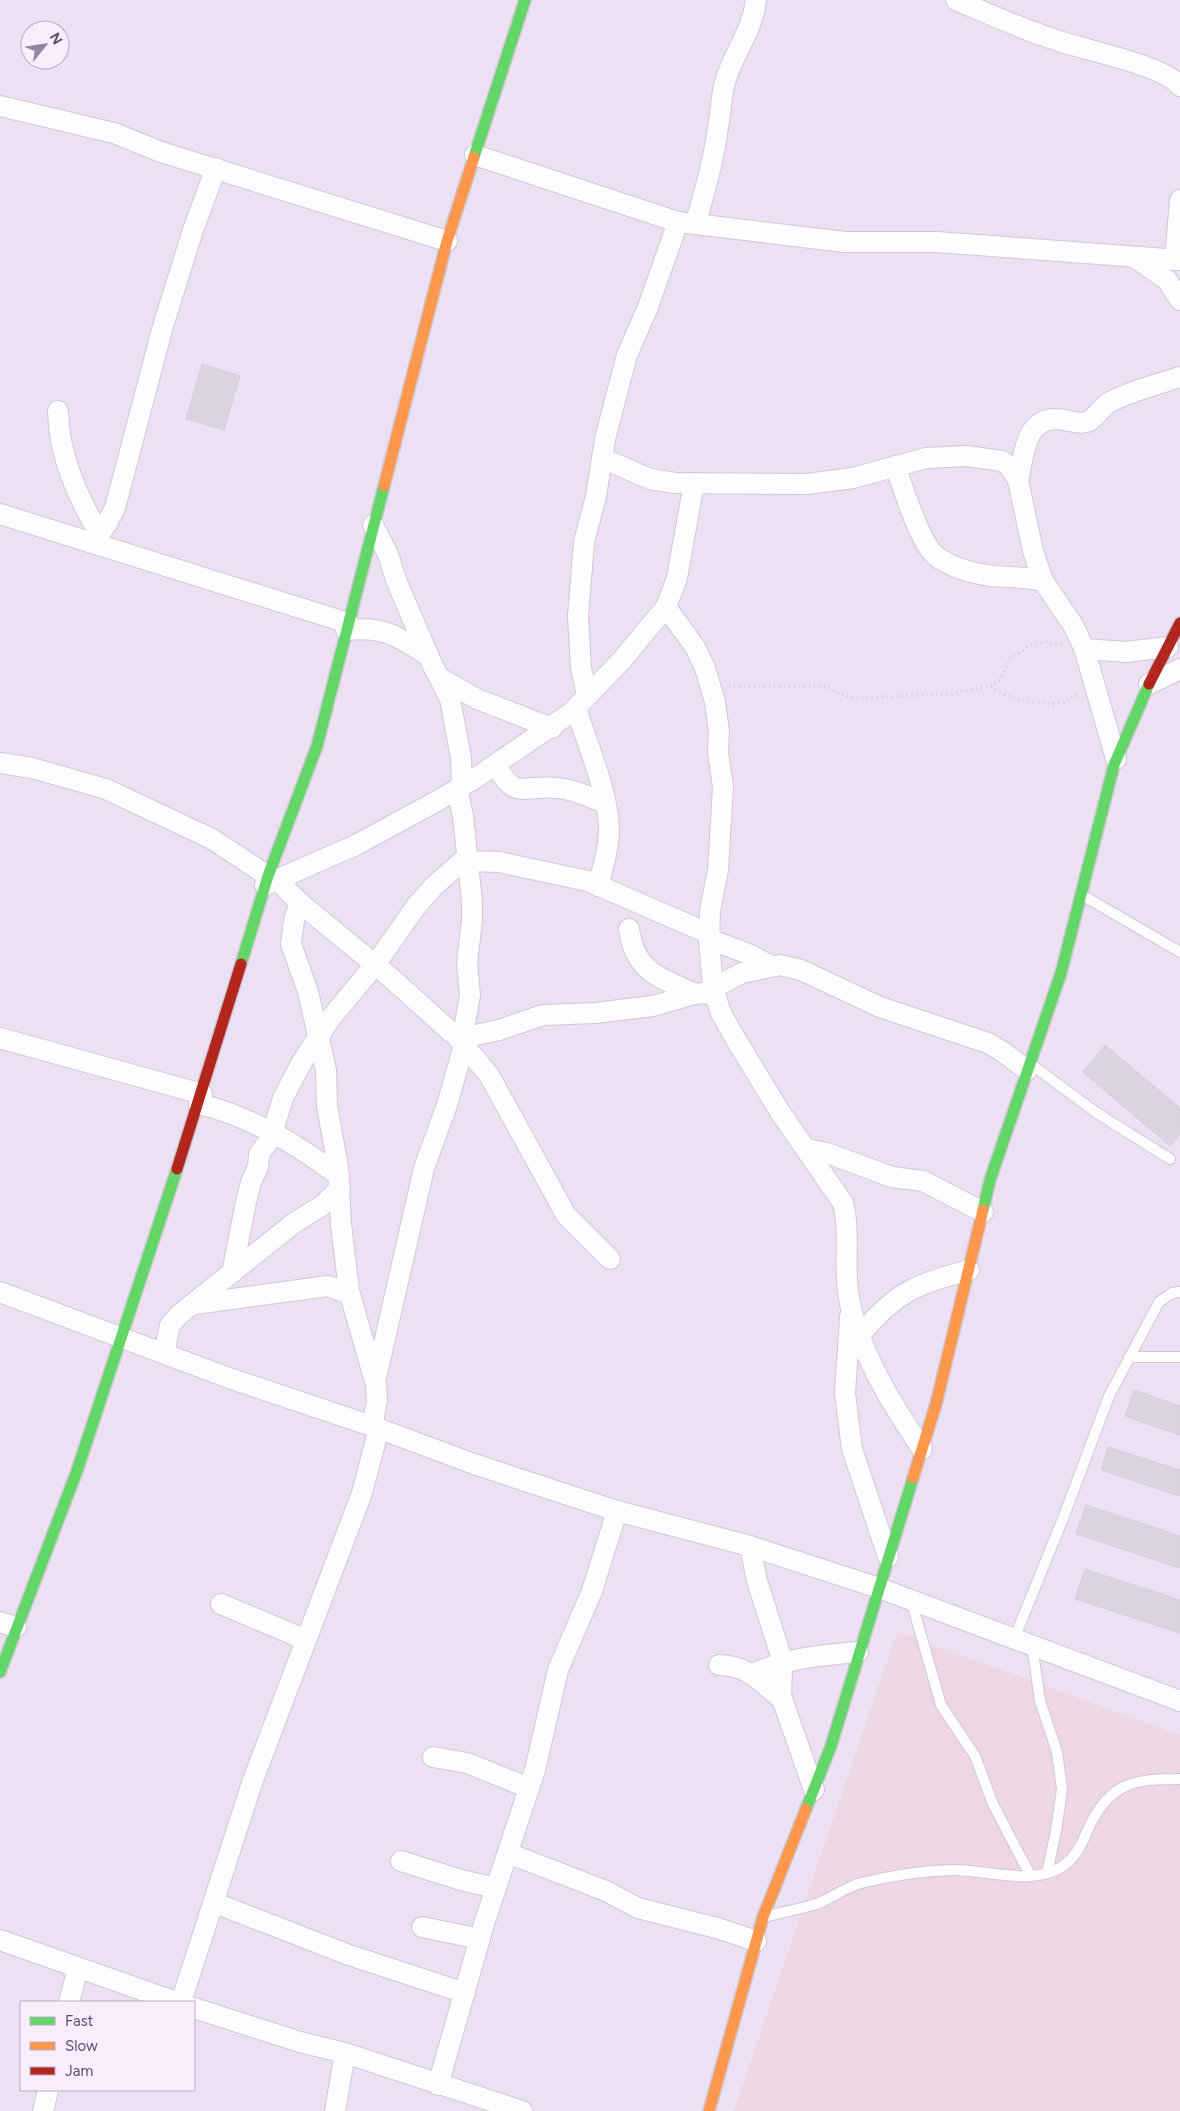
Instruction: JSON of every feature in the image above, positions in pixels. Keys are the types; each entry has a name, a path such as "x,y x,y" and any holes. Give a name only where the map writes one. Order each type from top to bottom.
{"street":[{"path":"0,1672 8,1625 77,1471 123,1337 270,880 317,746 447,241 525,0"},
{"path":"598,886 606,857 609,828 605,803 581,702 578,616 584,542 627,356 687,223 707,185 724,84 730,65 753,19 756,0"},
{"path":"956,0 1004,22 1056,40 1150,68 1166,75 1180,86"},
{"path":"0,106 114,133 161,152 447,241"},
{"path":"475,155 687,223 845,242 937,242 1178,260 1180,200"},
{"path":"96,539 115,508 163,326 193,230 216,168"},
{"path":"1132,256 1167,280 1180,300"},
{"path":"1018,481 1026,442 1030,431 1038,424 1047,420 1057,419 1087,422 1108,403 1180,378"},
{"path":"58,411 59,437 63,453 96,539"},
{"path":"602,458 650,479 676,483 807,484 853,478 926,458 988,457 1002,461 1010,467 1018,481 1033,551 1043,581 1073,625 1084,649 1116,759"},
{"path":"895,466 924,542 934,555 944,562 985,575 1030,577 1043,581"},
{"path":"270,880 356,845 460,788 552,728 581,702 632,648 666,607 680,562 694,483"},
{"path":"0,514 96,539 347,626 375,628 388,632 429,656"},
{"path":"373,526 388,554 396,580 450,699 456,727 472,920 467,963 470,995 447,1105 424,1168 375,1380"},
{"path":"666,607 695,647 706,668 719,731 718,752 723,787 720,846 710,911 708,992 780,1112 843,1203 847,1218 848,1297 851,1307 860,1335 897,1413 922,1449"},
{"path":"1084,649 1126,652 1175,635"},
{"path":"709,2111 763,1917 831,1746 858,1652 936,1404 990,1180 1061,973 1116,759 1149,684 1175,635"},
{"path":"1149,684 1180,669"},
{"path":"440,678 478,699 552,728"},
{"path":"0,763 32,768 106,789 212,839 300,903 460,1038 489,1075 566,1215 610,1259"},
{"path":"496,764 509,785 517,789 557,788 580,793 605,803"},
{"path":"232,1273 250,1182 258,1167 259,1154 272,1134 283,1098 318,1036 375,965 417,905 434,886 467,859 499,862 588,881 769,965"},
{"path":"181,2001 215,1903 253,1780 362,1493 376,1427 377,1401 375,1380 350,1294 341,1224 339,1182 327,1106 326,1070 308,992 291,944 294,920 300,903"},
{"path":"629,929 637,958 646,968 659,978 708,992"},
{"path":"460,1038 484,1035 543,1015 595,1013 653,1006 708,992 742,973 769,965 780,965 801,970 880,1008 988,1043 1028,1066"},
{"path":"0,1038 201,1099 246,1120 314,1158 339,1182"},
{"path":"807,1149 827,1153 892,1177 923,1181 983,1212"},
{"path":"164,1353 170,1325 180,1314 294,1223 323,1205 339,1182"},
{"path":"860,1335 889,1303 901,1294 923,1284 969,1270"},
{"path":"194,1304 328,1286 350,1294"},
{"path":"0,1292 229,1378 376,1427 474,1464 617,1511 750,1546 879,1588 1180,1701"},
{"path":"851,1307 845,1394 852,1448 888,1557"},
{"path":"438,2085 480,1939 529,1788 558,1670 592,1591 617,1511"},
{"path":"750,1546 757,1581 781,1663 783,1700 814,1790"},
{"path":"220,1604 306,1640"},
{"path":"753,1674 781,1663 858,1652"},
{"path":"719,1665 739,1667 753,1674 783,1700"},
{"path":"433,1757 468,1763 529,1788"},
{"path":"508,1853 606,1890 638,1908 717,1928 756,1941"},
{"path":"401,1861 461,1880 496,1888"},
{"path":"215,1903 340,1952 465,1993"},
{"path":"422,1927 480,1939"},
{"path":"0,1940 173,2001"},
{"path":"69,2001 78,1968"},
{"path":"195,2008 300,2042 345,2053 438,2085 484,2105 522,2111"},
{"path":"335,2111 345,2053"}],"lane":[{"path":"1082,895 1180,952"},
{"path":"1028,1066 1170,1159"},
{"path":"1046,1872 1056,1831 1062,1789 1057,1752 1023,1642 1064,1516 1109,1396 1159,1302 1172,1293 1180,1292"},
{"path":"1129,1357 1180,1357"},
{"path":"911,1600 941,1705 975,1756 993,1804 1030,1875"},
{"path":"763,1917 817,1904 859,1884 912,1874 952,1870 1030,1875 1046,1872 1063,1866 1081,1848 1090,1825 1106,1798 1133,1782 1149,1779 1180,1779"}],"path":[{"path":"710,686 823,686 854,698 951,694 990,686 1001,679 1009,659 1033,644 1045,642 1084,649"},
{"path":"990,686 1002,695 1048,703 1062,702 1082,693 1096,693"}],"shaded area":[{"path":"0,0 1180,0 1180,2111 0,2111"},
{"path":"897,1632 1180,1735 1180,2111 734,2111"}],"building":[{"path":"202,364 240,376 224,430 186,419"},
{"path":"1105,1045 1180,1108 1180,1134 1170,1146 1083,1072"},
{"path":"1134,1390 1180,1406 1180,1435 1125,1416"},
{"path":"1108,1447 1180,1470 1180,1496 1101,1470"},
{"path":"1086,1505 1180,1536 1180,1568 1076,1534"},
{"path":"1085,1569 1180,1600 1180,1633 1075,1599"}],"traffic: fast":[{"path":"474,157 525,0"},
{"path":"241,964 268,876 317,746 384,486"},
{"path":"983,1210 990,1180 1061,973 1114,765 1149,684"},
{"path":"0,1672 77,1471 177,1169"},
{"path":"806,1809 831,1746 913,1478"}],"traffic: slow":[{"path":"384,486 447,241 474,157"},
{"path":"913,1478 936,1404 983,1210"},
{"path":"709,2111 763,1917 806,1809"}],"traffic: jam":[{"path":"1149,684 1180,623"},
{"path":"177,1169 241,964"}]}
